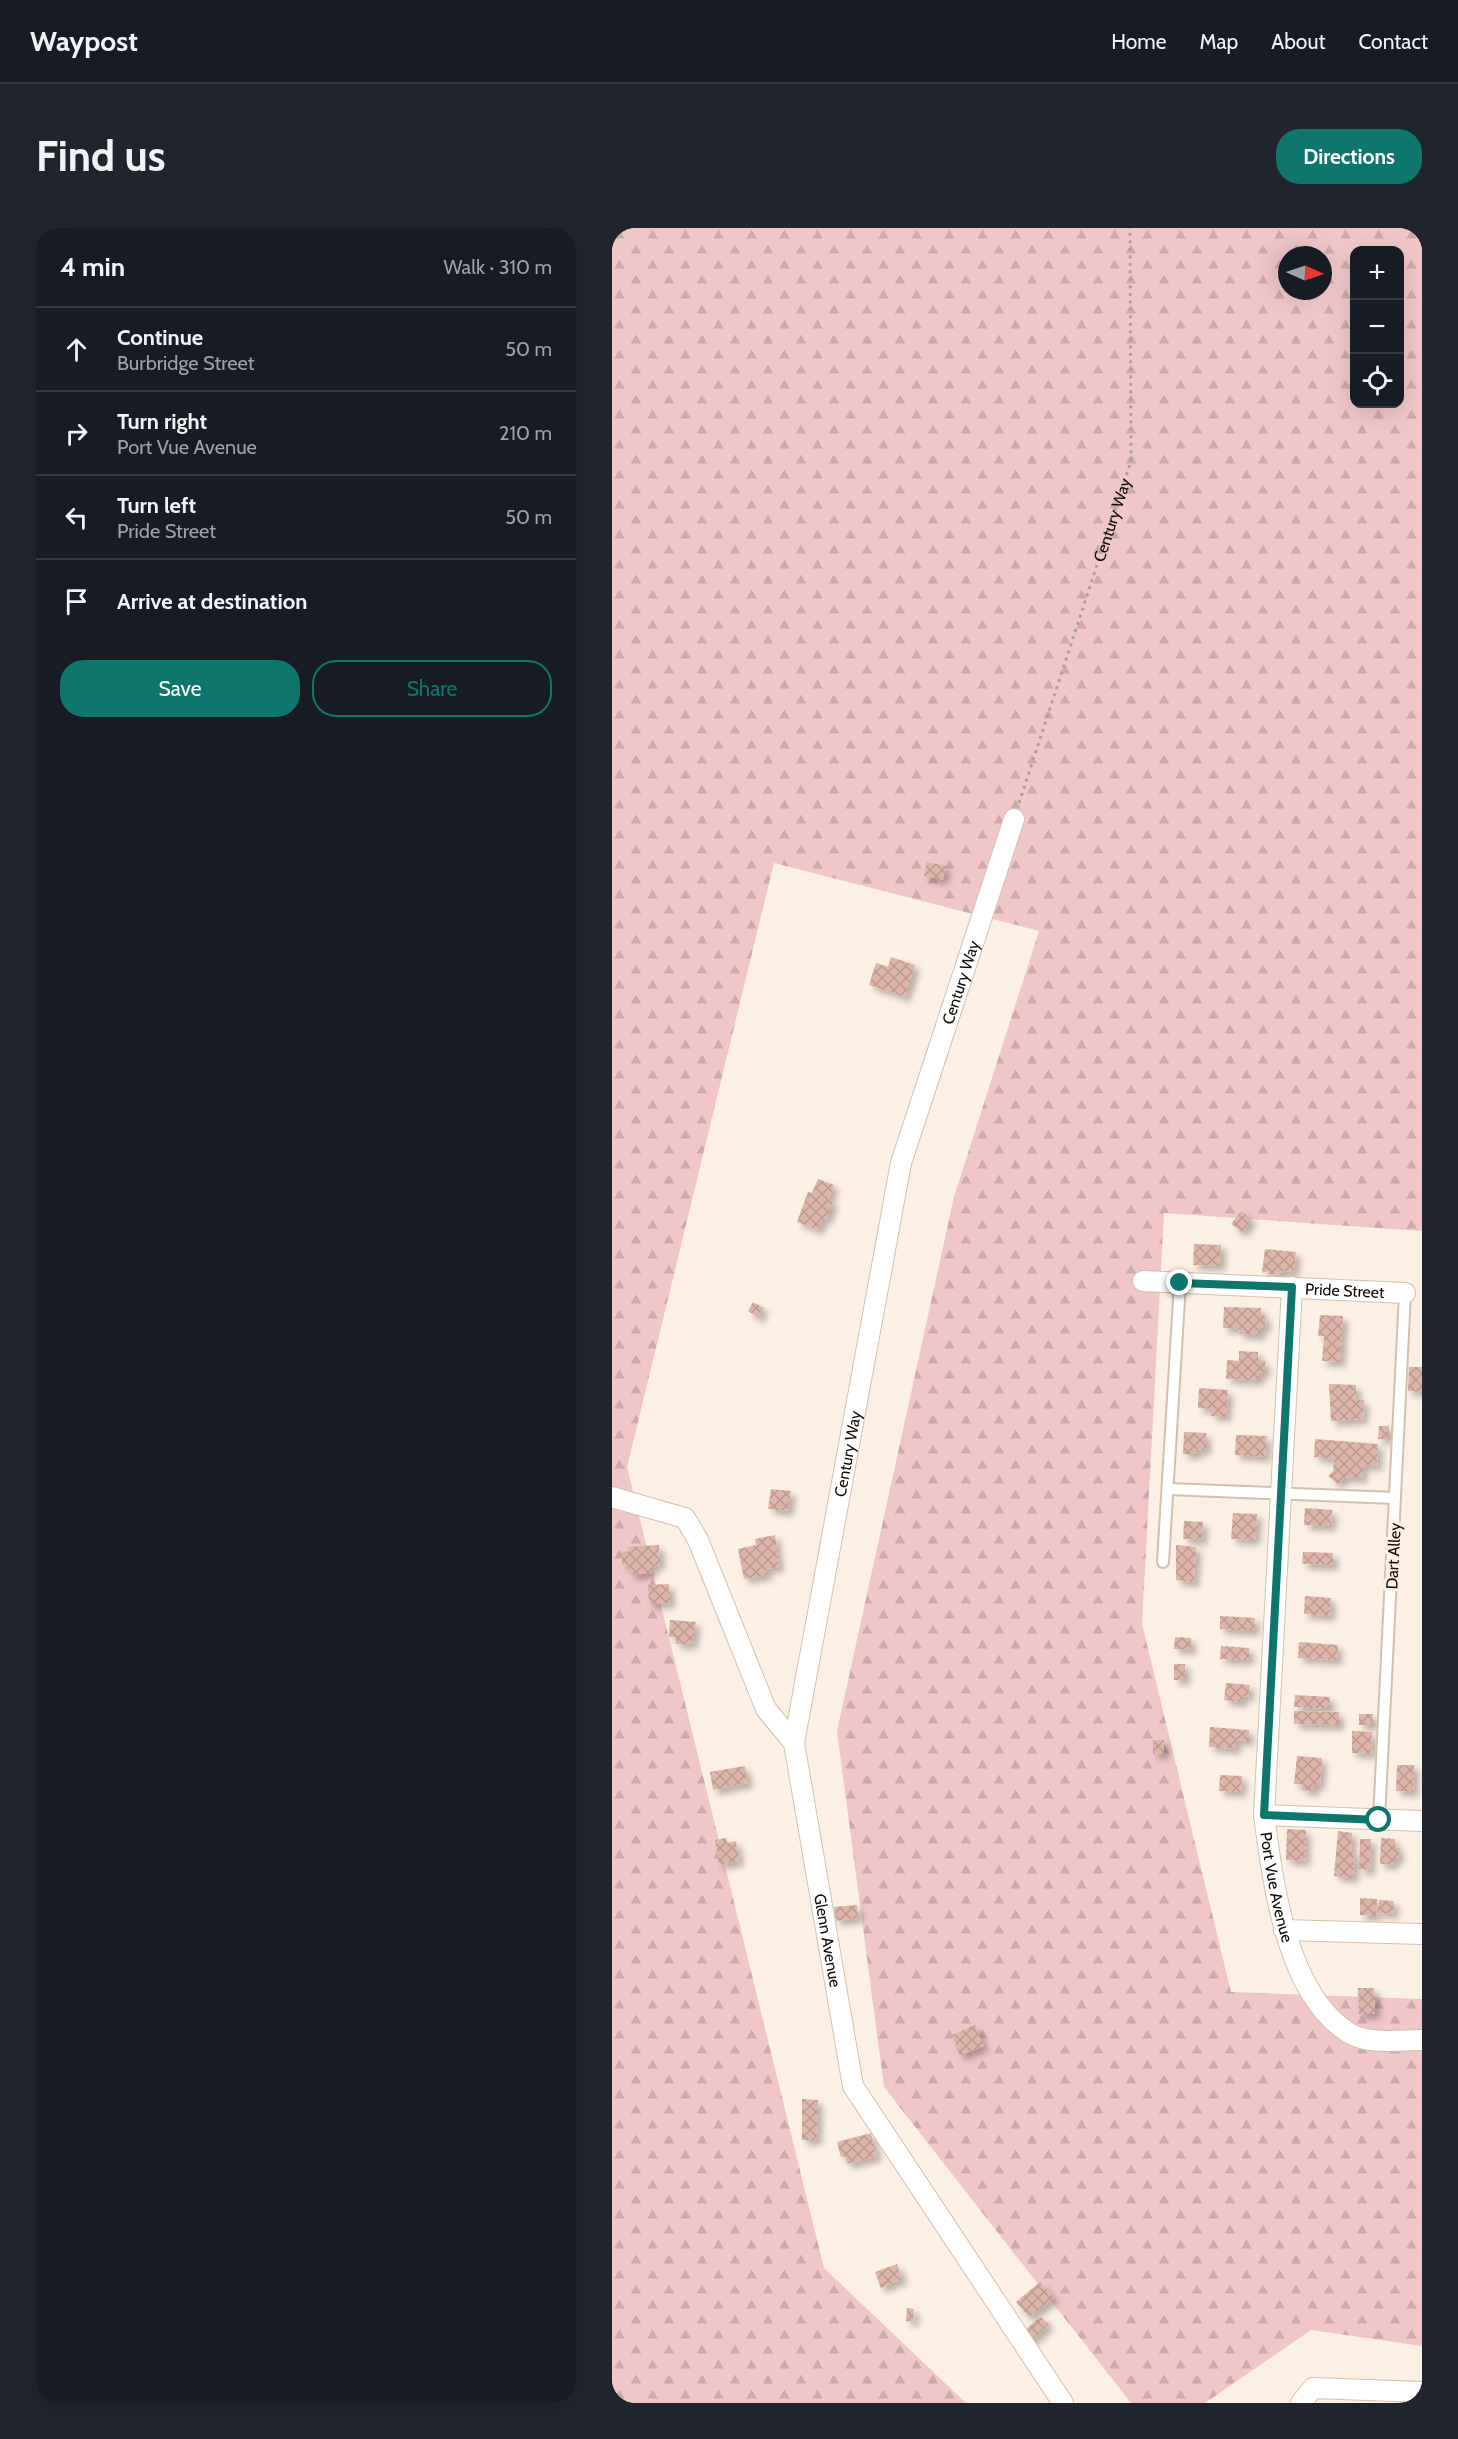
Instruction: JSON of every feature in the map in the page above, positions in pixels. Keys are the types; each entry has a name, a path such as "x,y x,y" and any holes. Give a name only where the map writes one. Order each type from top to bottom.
{"street":[{"name":"Century Way","path":"794,1743 902,1163 1014,819"},
{"name":"Pride Street","path":"1143,1281 1405,1293"},
{"name":"Port Vue Avenue","path":"1292,1287 1264,1815 1275,1891 1284,1930 1307,1985 1326,2011 1350,2033 1372,2040 1422,2040"},
{"name":"Glenn Avenue","path":"612,1497 685,1518 698,1540 766,1709 794,1743 853,2086 1063,2403"},
{"path":"1264,1815 1422,1821"},
{"path":"1284,1930 1422,1934"},
{"path":"1301,2403 1313,2388 1422,2392"}],"lane":[{"path":"1163,1562 1180,1283"},
{"name":"Dart Alley","path":"1379,1820 1405,1293"},
{"path":"1168,1489 1395,1498"}],"path":[{"name":"Century Way","path":"1014,819 1131,460 1130,228"}],"green space":[{"path":"612,228 1422,228 1422,1231 1164,1213 1142,1624 1231,1992 1422,1999 1422,2346 1311,2330 1205,2403 1131,2403 884,2087 837,1731 954,1197 1039,931 774,863 627,1467 824,2268 966,2403 612,2403"}],"building":[{"path":"927,862 946,866 943,880 924,876"},
{"path":"891,957 915,965 905,997 869,985 876,963 888,967"},
{"path":"818,1179 834,1185 828,1200 833,1202 826,1220 822,1219 818,1230 797,1222 808,1192 812,1193"},
{"path":"1241,1211 1252,1219 1242,1232 1231,1224"},
{"path":"1194,1244 1221,1245 1220,1266 1193,1265"},
{"path":"1265,1249 1296,1252 1294,1272 1282,1271 1282,1275 1269,1274 1269,1271 1262,1273"},
{"path":"753,1302 764,1308 758,1318 748,1311"},
{"path":"1224,1307 1261,1308 1261,1316 1266,1316 1265,1328 1260,1328 1260,1335 1239,1334 1240,1329 1223,1328"},
{"path":"1320,1315 1343,1316 1340,1362 1322,1361 1324,1336 1318,1336"},
{"path":"1239,1351 1258,1352 1258,1361 1265,1361 1265,1373 1259,1372 1259,1380 1226,1379 1227,1360 1239,1361"},
{"path":"1409,1367 1422,1367 1422,1392 1408,1391"},
{"path":"1329,1384 1356,1385 1356,1400 1364,1400 1363,1419 1331,1421"},
{"path":"1199,1388 1228,1390 1226,1417 1211,1416 1211,1409 1198,1408"},
{"path":"1379,1426 1389,1426 1389,1439 1378,1439"},
{"path":"1184,1432 1206,1433 1206,1450 1197,1449 1197,1454 1183,1454"},
{"path":"1236,1435 1267,1436 1265,1457 1235,1455"},
{"path":"1315,1439 1378,1444 1377,1466 1363,1465 1362,1478 1345,1477 1338,1484 1328,1476 1333,1471 1334,1459 1314,1457"},
{"path":"771,1489 791,1491 788,1511 768,1509"},
{"path":"1305,1508 1332,1510 1331,1526 1304,1525"},
{"path":"1233,1513 1257,1514 1255,1540 1231,1539"},
{"path":"1184,1521 1203,1522 1202,1540 1183,1539"},
{"path":"775,1535 779,1567 766,1569 767,1575 744,1579 738,1549 756,1545 755,1539"},
{"path":"659,1545 660,1565 652,1566 652,1573 630,1575 630,1564 622,1565 622,1552 629,1551 628,1547"},
{"path":"1176,1545 1196,1547 1194,1582 1176,1580"},
{"path":"1303,1552 1333,1553 1333,1565 1302,1564"},
{"path":"669,1584 670,1603 649,1604 648,1585"},
{"path":"1305,1596 1331,1598 1330,1616 1304,1614"},
{"path":"1220,1616 1255,1618 1254,1631 1220,1629"},
{"path":"670,1620 696,1622 692,1644 676,1644 676,1637 669,1637"},
{"path":"1175,1637 1191,1638 1191,1650 1174,1649"},
{"path":"1299,1642 1338,1645 1337,1660 1298,1658"},
{"path":"1221,1646 1249,1648 1249,1660 1220,1659"},
{"path":"1174,1664 1185,1664 1185,1680 1174,1680"},
{"path":"1226,1683 1250,1685 1248,1697 1242,1696 1241,1702 1224,1700"},
{"path":"1295,1695 1330,1697 1330,1709 1294,1707"},
{"path":"1294,1711 1339,1712 1339,1725 1294,1724"},
{"path":"1359,1714 1373,1714 1373,1725 1359,1725"},
{"path":"1210,1727 1249,1730 1249,1741 1236,1740 1236,1749 1209,1747"},
{"path":"1352,1731 1372,1732 1371,1754 1352,1753"},
{"path":"1153,1740 1164,1740 1164,1754 1153,1754"},
{"path":"1297,1756 1322,1758 1320,1785 1314,1784 1314,1791 1302,1790 1303,1784 1294,1784"},
{"path":"1397,1765 1414,1765 1413,1792 1396,1791"},
{"path":"745,1766 748,1783 713,1790 710,1772"},
{"path":"1220,1775 1242,1776 1241,1792 1219,1791"},
{"path":"1287,1829 1306,1830 1305,1861 1286,1860"},
{"path":"1338,1831 1352,1833 1351,1852 1355,1853 1353,1878 1334,1876"},
{"path":"726,1838 727,1843 736,1841 739,1861 719,1865 715,1840"},
{"path":"1381,1838 1395,1839 1395,1847 1399,1848 1398,1859 1394,1859 1393,1865 1380,1864"},
{"path":"1360,1839 1371,1839 1370,1870 1359,1869"},
{"path":"1360,1898 1377,1899 1376,1916 1360,1915"},
{"path":"1379,1900 1394,1901 1393,1914 1378,1913"},
{"path":"857,1905 858,1918 836,1921 834,1907"},
{"path":"1358,1988 1374,1988 1375,2014 1359,2014"},
{"path":"975,2025 984,2046 960,2056 952,2035"},
{"path":"802,2099 818,2100 817,2140 802,2140"},
{"path":"871,2133 877,2156 847,2164 845,2156 841,2157 837,2142"},
{"path":"897,2264 902,2279 881,2288 875,2272"},
{"path":"1040,2282 1054,2298 1029,2317 1016,2302"},
{"path":"907,2308 914,2309 913,2322 906,2321"},
{"path":"1040,2316 1049,2324 1027,2345 1019,2336"}],"route":[{"path":"1180,1283 1292,1287 1264,1815 1379,1820"}]}
